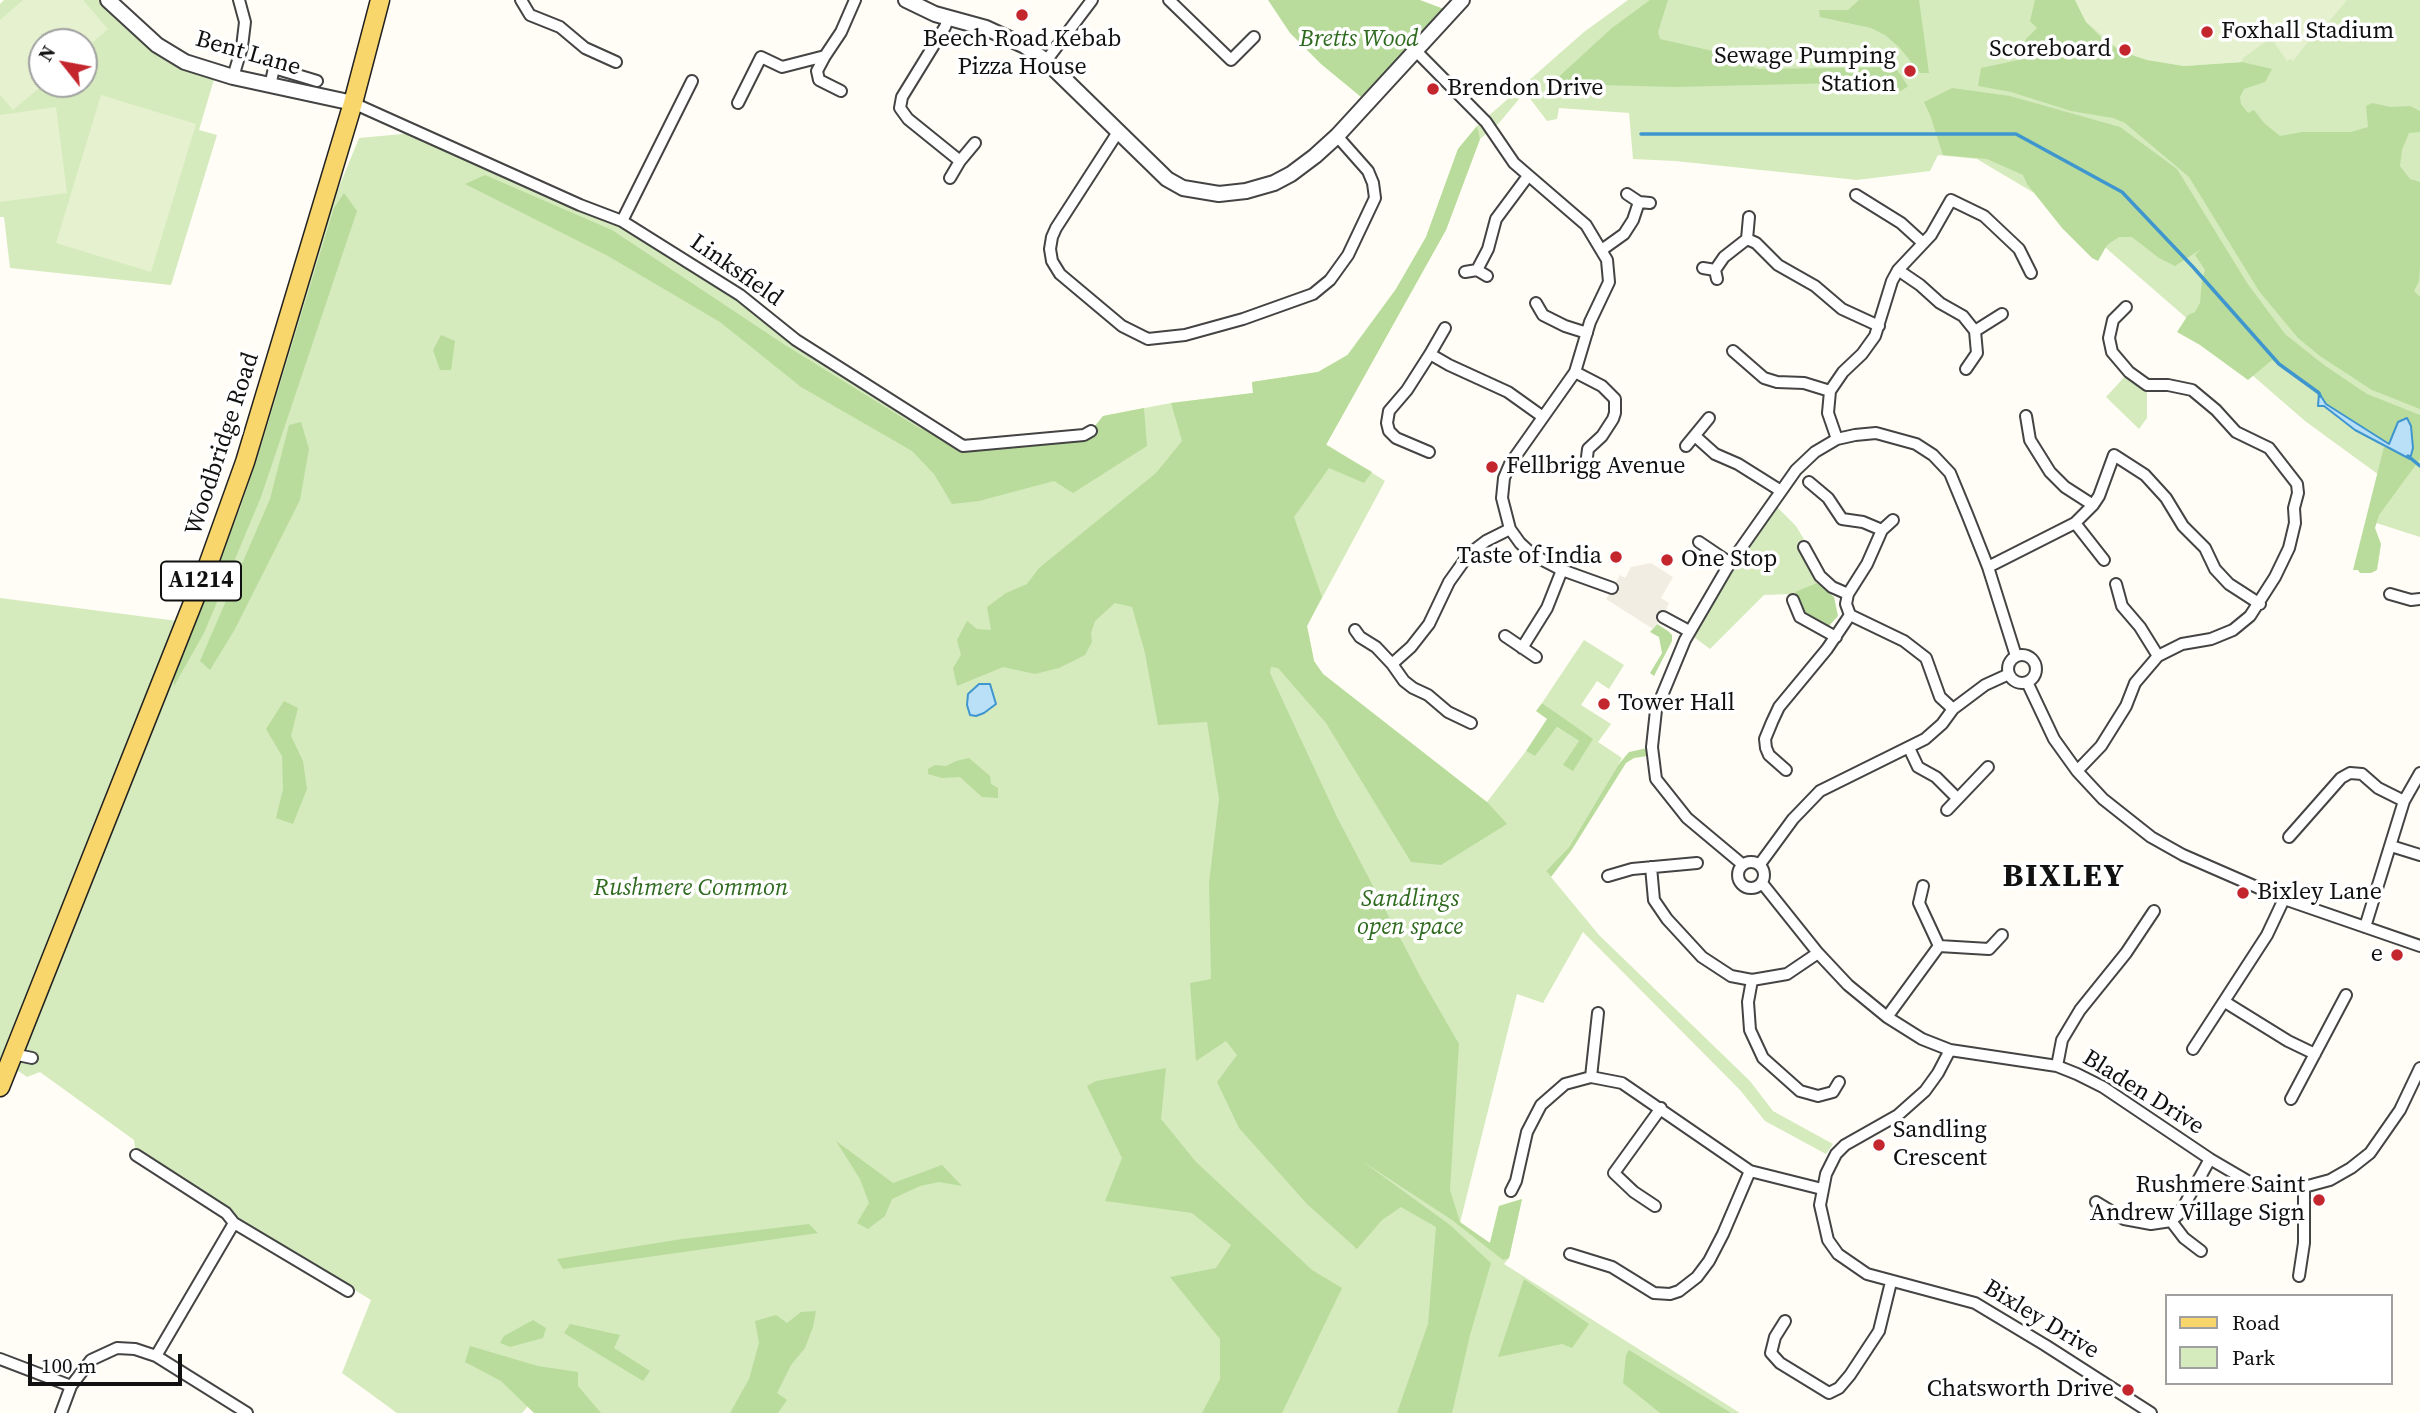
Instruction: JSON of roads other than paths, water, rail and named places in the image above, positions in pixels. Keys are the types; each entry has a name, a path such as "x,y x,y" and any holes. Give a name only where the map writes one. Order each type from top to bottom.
{"main road":[{"name":"Woodbridge Road","path":"14,1051 228,512 259,418 353,103 380,0"},
{"name":"A1214","path":"0,1087 14,1051"}],"street":[{"name":"Bent Lane","path":"108,0 157,45 185,62 233,77 353,103"},
{"path":"233,77 242,47 245,22 239,0"},
{"path":"521,0 530,15 560,27 585,48 616,62"},
{"path":"841,91 819,80 817,71 841,32 855,0"},
{"path":"906,0 928,11 1005,35 1046,61 1167,179 1191,190 1219,194 1246,191 1274,183 1303,166 1337,136 1462,0"},
{"path":"1046,61 1092,0"},
{"path":"1168,0 1231,60 1254,37"},
{"path":"949,17 902,97 900,108 908,119 960,161"},
{"path":"1416,51 1486,122 1514,163 1586,225 1607,260 1609,282 1595,311 1575,372 1510,464 1504,478 1502,498 1510,529 1532,555 1562,570 1612,588"},
{"path":"738,103 761,57 782,67 825,55"},
{"path":"270,86 274,68 317,81"},
{"path":"622,221 692,81"},
{"name":"Linksfield","path":"353,103 622,221 740,295 796,340 963,446 1084,435 1091,432"},
{"path":"1118,132 1056,228 1050,249 1052,261 1060,274 1122,326 1148,339 1185,335 1242,319 1313,294 1330,280 1348,255 1375,198 1368,171 1337,136"},
{"path":"950,178 975,143"},
{"path":"1465,272 1482,273 1496,219 1528,176"},
{"path":"1602,249 1624,234 1645,203 1627,194"},
{"path":"1856,195 1901,223 1923,243"},
{"path":"1837,439 1828,413 1830,391 1843,372 1868,346 1879,326 1888,291 1898,270 1931,235 1951,200 1984,216 2018,249 2031,272"},
{"path":"1711,272 1746,239 1749,217"},
{"path":"1746,239 1756,243 1778,265 1815,286 1842,309 1879,326"},
{"path":"1898,270 1940,303 1963,316 1975,331 1978,353 1966,369"},
{"path":"1536,303 1544,315 1587,334"},
{"path":"2077,771 2093,756 2126,706 2135,683 2158,656 2182,645 2211,639 2233,630 2250,616 2260,604 2289,548 2295,523 2297,484 2269,448 2236,432 2216,410 2192,390 2168,385 2147,385 2129,372 2112,352 2109,338 2113,320 2126,307"},
{"path":"1975,331 2002,314"},
{"path":"1432,455 1396,438 1387,422 1389,411 1407,390 1445,328"},
{"path":"1720,349 1736,347 1764,378 1777,382 1804,383 1830,391"},
{"path":"1430,354 1508,392 1543,417"},
{"path":"1575,372 1602,386 1615,399 1613,419 1602,436 1588,440 1587,457"},
{"path":"2026,416 2030,440 2050,472 2065,487 2093,505"},
{"path":"1686,446 1709,418"},
{"path":"1742,864 1687,818 1657,779 1652,747 1656,710 1664,685 1689,631 1730,563 1796,470 1815,452 1837,439 1855,435 1885,434 1916,444 1933,455 1950,474 1988,567 2016,656"},
{"path":"1695,436 1715,454 1738,464 1781,491"},
{"path":"1988,567 2075,523 2093,505 2114,454 2145,475 2166,498 2183,526 2205,548 2215,569 2229,584 2260,604"},
{"path":"1809,482 1828,498 1842,519 1863,522 1882,530"},
{"path":"1893,520 1882,530 1867,564 1848,594 1846,604 1850,615 1904,641 1926,658 1940,697 1953,709"},
{"path":"2075,523 2104,560"},
{"path":"1392,664 1411,647 1429,624 1454,574 1469,554 1486,541 1510,529"},
{"path":"1699,542 1730,563"},
{"path":"1804,547 1820,576 1832,587 1848,594"},
{"path":"1522,648 1547,608 1562,570"},
{"path":"2116,584 2122,606 2140,626 2158,656"},
{"path":"2390,594 2411,600 2420,599"},
{"path":"1793,600 1800,617 1836,637"},
{"path":"1786,770 1769,755 1765,739 1779,707 1836,637 1850,615"},
{"path":"1663,617 1689,631"},
{"path":"1355,630 1363,645 1377,647 1413,688 1428,695 1448,712 1471,723"},
{"path":"1505,636 1536,657"},
{"path":"2016,656 2027,656 2034,664 2035,674 2026,682 2016,682 2009,674 2009,664 2016,656"},
{"path":"1760,864 1793,819 1820,791 1925,739 1942,724 1953,709 1985,685 2009,674"},
{"path":"2026,682 2054,739 2077,771 2103,799 2151,837 2183,855 2284,899 2420,946"},
{"path":"1909,748 1918,767 1936,777 1957,799"},
{"path":"1947,810 1988,767"},
{"path":"2365,927 2404,801 2420,773"},
{"path":"2289,837 2340,778 2350,774 2362,774 2378,788 2404,801"},
{"path":"2391,846 2420,855"},
{"path":"1752,861 1760,864 1765,874 1762,883 1753,888 1740,883 1738,874 1742,864 1752,861"},
{"path":"1608,876 1651,867 1697,863"},
{"path":"1651,867 1654,900 1667,919 1702,957 1731,976 1752,980 1787,974 1818,953"},
{"name":"Bladen Drive","path":"1762,883 1818,953 1848,985 1887,1017 1922,1039 1950,1050 2057,1066 2077,1073 2251,1183 2304,1187 2329,1180 2351,1168 2370,1153 2400,1110 2420,1068"},
{"path":"1923,886 1919,903 1938,946"},
{"path":"2193,1049 2267,935 2284,899"},
{"path":"2057,1066 2062,1040 2080,1010 2126,953 2154,911"},
{"path":"1938,946 1989,949 2002,935"},
{"path":"1887,1017 1938,946"},
{"path":"1752,980 1748,1002 1750,1030 1763,1058 1800,1091 1818,1096 1833,1092 1839,1082"},
{"path":"2291,1100 2346,995"},
{"path":"2225,1002 2288,1041 2315,1054"},
{"path":"1591,1076 1598,1013"},
{"name":"Bixley Drive","path":"1950,1050 1925,1091 1898,1115 1845,1144 1836,1154 1822,1189 1820,1205 1822,1224 1828,1240 1838,1254 1867,1275 1975,1303 2151,1413"},
{"path":"14,1051 32,1058"},
{"path":"1511,1191 1516,1181 1527,1132 1541,1105 1565,1084 1591,1076 1622,1083 1751,1171 1822,1189"},
{"path":"1655,1206 1634,1192 1614,1173 1661,1108"},
{"path":"136,1155 226,1213 234,1223 348,1291"},
{"path":"2096,1202 2124,1219 2151,1224 2171,1221 2180,1213 2210,1159"},
{"path":"1570,1254 1612,1267 1654,1293 1670,1294 1679,1291 1697,1277 1709,1261 1751,1171"},
{"path":"2299,1276 2304,1243 2304,1187"},
{"path":"2171,1221 2183,1238 2202,1251"},
{"path":"156,1356 234,1223"},
{"path":"1785,1321 1775,1337 1772,1353 1780,1363 1829,1393 1844,1382 1879,1331 1891,1282"},
{"path":"61,1413 71,1385 91,1360 117,1348 135,1349 156,1356 247,1413"},
{"path":"0,1359 71,1385"}],"water":[{"path":"2319,393 2326,404 2389,444 2398,422 2407,418 2411,426 2413,448 2410,459 2355,430 2324,406 2318,406"},
{"path":"979,684 990,684 996,704 984,713 970,715 968,694"}],"waterway":[{"path":"1641,134 2016,134 2122,192 2279,364 2320,396"},
{"path":"2408,456 2420,466"}],"place":[{"name":"Beech Road Kebab Pizza House","path":"1022,15"},
{"name":"Foxhall Stadium","path":"2207,32"},
{"name":"Scoreboard","path":"2125,50"},
{"name":"Sewage Pumping Station","path":"1910,71"},
{"name":"Brendon Drive","path":"1433,89"},
{"name":"Fellbrigg Avenue","path":"1492,467"},
{"name":"Taste of India","path":"1616,557"},
{"name":"One Stop","path":"1667,560"},
{"name":"Tower Hall","path":"1604,704"},
{"name":"Bixley Lane","path":"2243,893"},
{"name":"e","path":"2397,955"},
{"name":"Sandling Crescent","path":"1879,1145"},
{"name":"Rushmere Saint Andrew Village Sign","path":"2319,1200"},
{"name":"Chatsworth Drive","path":"2128,1390"}],"district":[{"name":"BIXLEY","path":"2064,878"}],"park label":[{"name":"Bretts Wood","path":"1359,40"},
{"name":"Rushmere Common","path":"691,889"},
{"name":"Sandlings open space","path":"1410,914"}]}
